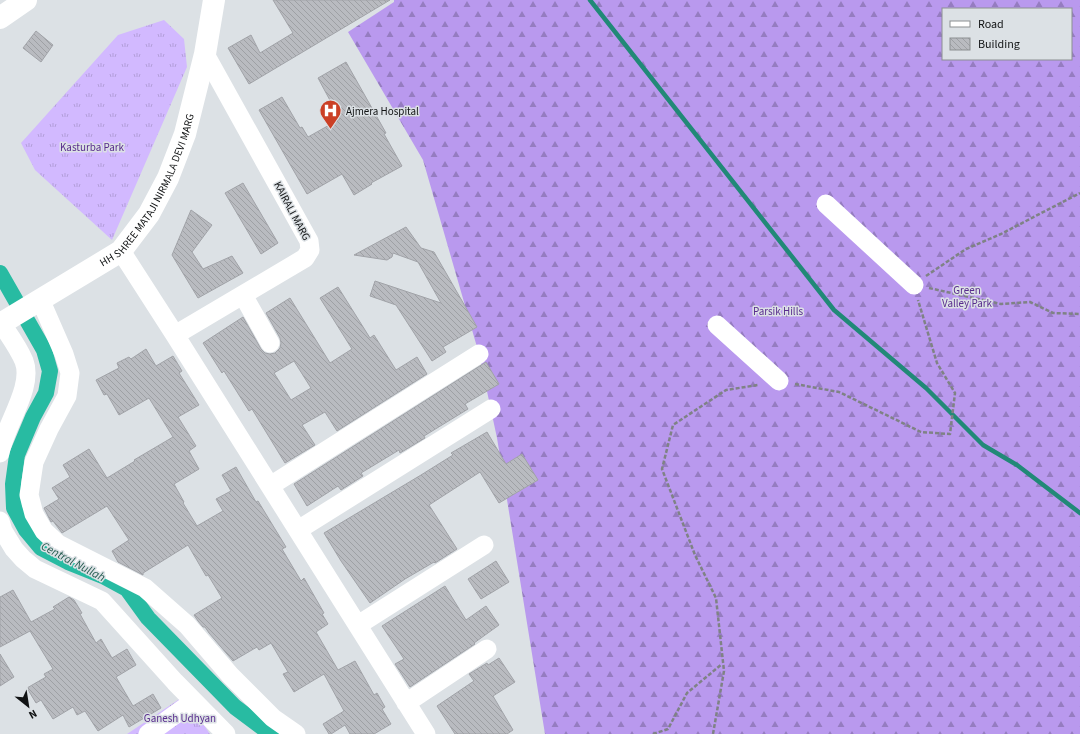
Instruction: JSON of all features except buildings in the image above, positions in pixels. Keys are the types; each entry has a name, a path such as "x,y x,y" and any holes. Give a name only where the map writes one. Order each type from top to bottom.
{"main road":[{"path":"0,18 26,0"},
{"name":"HH SHREE MATAJI NIRMALA DEVI MARG","path":"2,322 121,251 149,214 168,178 184,134 205,54 214,0"}],"street":[{"name":"KAIRALI MARG","path":"175,335 305,258 310,250 309,241 205,54"},
{"path":"826,204 914,285"},
{"path":"121,251 426,734"},
{"path":"243,295 270,343"},
{"path":"37,301 64,354 70,373 67,396 49,428 34,462 29,495 34,514 44,531 58,544 145,588 187,625 230,675 273,718 296,734"},
{"path":"0,453 6,430 24,386 26,374 24,361 2,322"},
{"path":"717,325 779,382"},
{"path":"270,486 479,354"},
{"path":"298,530 491,409"},
{"path":"1,529 24,560 35,569 102,601 226,734"},
{"path":"358,626 484,545"},
{"path":"406,703 487,649"},
{"path":"148,734 194,701"}],"path":[{"path":"914,285 966,249 1001,234 1080,193"},
{"path":"914,285 1001,304 1030,302 1053,313 1080,314"},
{"path":"713,734 724,671 716,598 695,555 662,469 673,425 726,390 779,382 839,392 921,432 950,434 955,393 937,363 914,285"},
{"path":"653,734 668,729 687,693 723,664"}],"green space":[{"name":"Parsik Hills","path":"394,0 1080,0 1080,734 545,734 497,438 479,354 423,160 348,32 394,2"},
{"name":"Kasturba Park","path":"164,20 184,39 187,67 112,240 35,170 21,143 118,35"},
{"name":"Ganesh Udhyan","path":"184,696 210,734 127,734"}],"waterway":[{"path":"590,0 834,310 926,388 983,445 1017,465 1080,513"},
{"name":"Central Nullah","path":"0,273 44,350 50,371 46,393 33,417 17,455 13,484 14,508 26,530 41,548 68,562 103,576 127,589 148,618 235,707 271,734"}],"place":[{"name":"Ajmera Hospital","path":"331,130"}],"park label":[{"name":"Green Valley Park","path":"967,296"}]}
